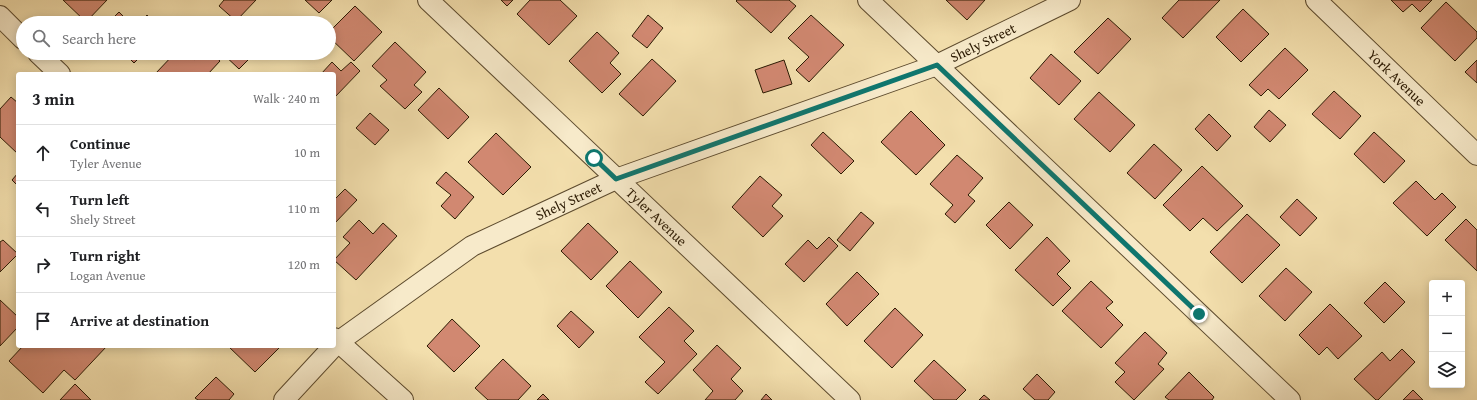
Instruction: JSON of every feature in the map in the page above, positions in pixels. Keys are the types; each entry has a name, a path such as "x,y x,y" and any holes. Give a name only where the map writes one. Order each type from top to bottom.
{"street":[{"name":"Tyler Avenue","path":"428,0 850,400"},
{"path":"868,0 1290,400"},
{"name":"Shely Street","path":"336,342 472,246 616,179 937,65 1070,0"},
{"name":"York Avenue","path":"1316,0 1477,155"},
{"path":"0,16 16,32"},
{"path":"45,60 58,72"},
{"path":"336,344 403,400"},
{"name":"Shely Street","path":"284,400 331,348"}],"building":[{"path":"63,0 107,0 92,16 80,16"},
{"path":"224,0 256,0 241,16 230,16 219,6"},
{"path":"305,0 332,0 319,13"},
{"path":"501,0 513,0 507,6"},
{"path":"530,0 560,0 577,16 549,45 517,14"},
{"path":"789,0 796,6 771,33 736,1"},
{"path":"946,0 985,0 967,20"},
{"path":"1179,0 1220,0 1183,38 1162,18"},
{"path":"1391,0 1432,0 1420,12 1412,4 1403,12"},
{"path":"1446,2 1477,32 1477,38 1455,61 1421,28"},
{"path":"355,6 382,32 354,61 336,44 336,25"},
{"path":"1243,9 1269,34 1241,62 1216,37"},
{"path":"119,12 123,16 115,16"},
{"path":"648,15 663,28 647,48 632,36"},
{"path":"811,15 844,45 809,82 796,70 809,57 788,38"},
{"path":"1108,18 1131,39 1098,74 1074,52"},
{"path":"597,32 619,53 610,63 621,74 602,93 569,61"},
{"path":"395,42 426,72 414,85 422,92 405,109 380,86 387,80 372,66"},
{"path":"1285,48 1308,70 1279,99 1268,89 1261,96 1249,85"},
{"path":"1051,54 1081,81 1059,105 1030,78"},
{"path":"652,59 676,81 643,116 619,94"},
{"path":"168,60 220,61 210,72 157,72"},
{"path":"229,60 248,60 239,69"},
{"path":"784,60 792,84 763,93 755,70"},
{"path":"1477,60 1477,83 1465,72"},
{"path":"332,62 341,71 351,62 360,71 336,96 336,72 323,72"},
{"path":"439,88 469,117 448,139 418,110"},
{"path":"1334,91 1361,116 1340,139 1312,114"},
{"path":"1099,92 1135,125 1110,152 1074,119"},
{"path":"11,97 16,101 16,152 0,137 0,109"},
{"path":"1269,110 1286,125 1270,142 1254,127"},
{"path":"911,111 945,145 916,175 881,142"},
{"path":"370,113 389,130 375,145 356,128"},
{"path":"1209,114 1231,136 1217,151 1195,129"},
{"path":"823,132 854,161 841,174 811,145"},
{"path":"1374,132 1405,161 1384,183 1354,154"},
{"path":"496,133 531,167 503,195 468,162"},
{"path":"1154,144 1182,170 1155,199 1127,173"},
{"path":"957,155 983,178 968,195 975,201 955,223 945,214 953,205 930,184"},
{"path":"1202,166 1243,206 1217,231 1203,218 1190,231 1163,205"},
{"path":"446,172 474,197 455,219 441,206 451,195 436,183"},
{"path":"16,175 16,184 12,180"},
{"path":"760,176 782,195 772,206 783,216 763,237 732,207"},
{"path":"1416,181 1435,200 1442,193 1456,207 1427,236 1393,203"},
{"path":"345,189 357,200 336,222 336,198"},
{"path":"1297,199 1317,218 1300,236 1280,217"},
{"path":"1009,202 1033,225 1010,249 986,225"},
{"path":"861,212 874,223 850,251 837,240"},
{"path":"1247,214 1280,245 1242,283 1210,252"},
{"path":"1466,219 1477,230 1477,271 1445,240"},
{"path":"359,220 373,234 383,223 397,236 356,280 336,262 336,258 350,243 343,237"},
{"path":"588,223 618,252 591,280 561,251"},
{"path":"829,237 838,246 804,282 785,264 808,240 817,249"},
{"path":"1047,237 1070,261 1057,274 1071,288 1053,306 1015,270"},
{"path":"3,240 16,252 16,256 0,272 0,242"},
{"path":"630,261 662,292 638,318 606,286"},
{"path":"1286,268 1312,292 1285,321 1259,296"},
{"path":"857,272 879,294 847,326 826,304"},
{"path":"1091,281 1113,302 1106,308 1123,325 1101,348 1062,311"},
{"path":"1385,282 1405,302 1384,323 1364,303"},
{"path":"0,300 16,315 16,329 0,346"},
{"path":"1330,304 1362,336 1338,359 1327,347 1319,355 1299,335"},
{"path":"669,307 694,331 684,341 697,354 658,394 645,382 665,362 639,337"},
{"path":"895,308 923,335 892,368 864,341"},
{"path":"571,311 594,332 579,348 557,326"},
{"path":"452,319 480,346 454,372 427,346"},
{"path":"1145,332 1167,353 1158,364 1164,369 1134,400 1115,382 1125,372 1115,363"},
{"path":"717,345 741,368 731,379 743,391 735,400 705,400 713,391 693,370"},
{"path":"21,348 105,348 75,380 64,370 43,393 9,361"},
{"path":"230,348 279,348 255,372"},
{"path":"1402,349 1415,362 1378,400 1376,400 1354,379 1382,352 1390,361"},
{"path":"503,359 531,386 518,400 488,400 475,388"},
{"path":"934,360 966,390 956,400 934,400 914,381"},
{"path":"1189,372 1214,397 1212,400 1169,400 1165,397"},
{"path":"1037,374 1055,392 1048,400 1035,400 1023,389"},
{"path":"216,377 234,394 229,400 198,400 195,398"},
{"path":"75,384 91,400 60,400"},
{"path":"1413,390 1423,400 1403,400"},
{"path":"543,394 549,400 537,400"},
{"path":"766,394 772,400 761,400"},
{"path":"984,395 990,400 979,400"}],"route":[{"path":"594,158 616,179 937,65 1199,314"}]}
